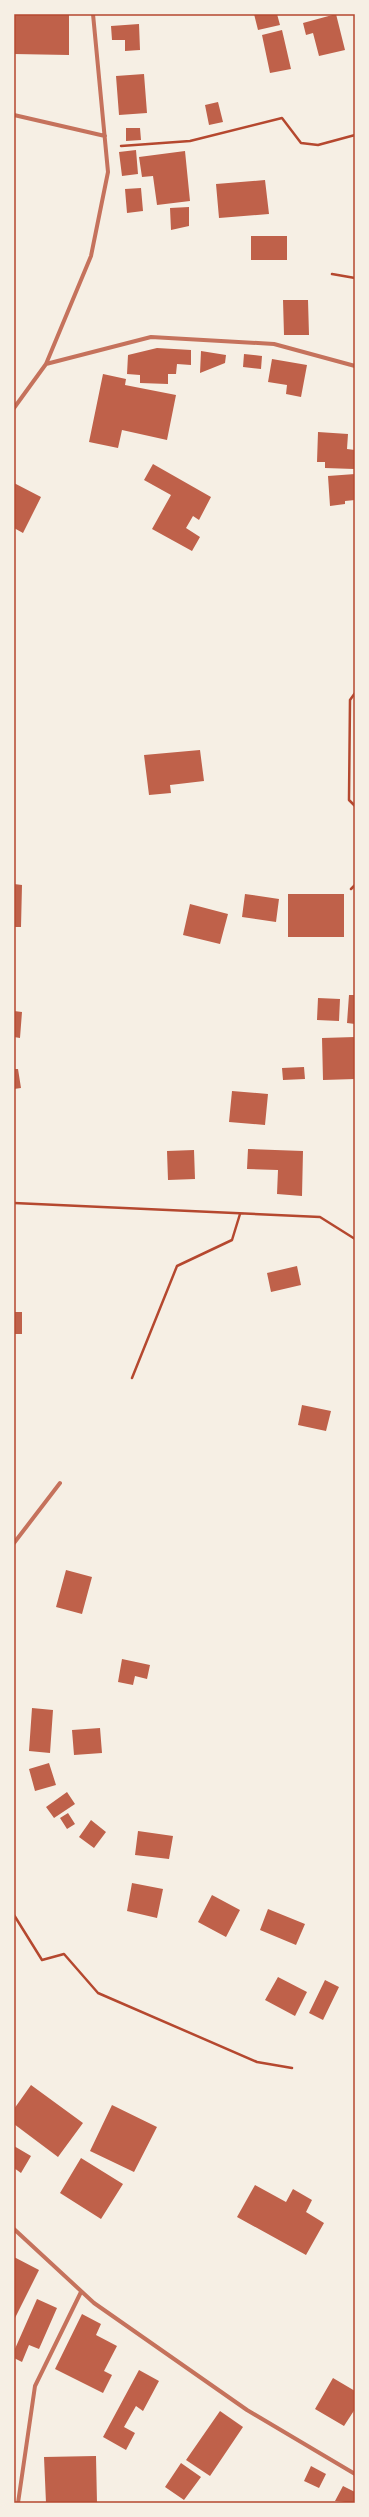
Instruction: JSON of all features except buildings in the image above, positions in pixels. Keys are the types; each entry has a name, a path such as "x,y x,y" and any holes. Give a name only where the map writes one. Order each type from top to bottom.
{"street":[{"path":"14,408 46,364 92,256 108,172 93,14"},
{"path":"14,115 105,136"},
{"path":"46,364 151,337 274,344 355,366"},
{"path":"14,1543 60,1483"},
{"path":"14,2229 94,2303 247,2410 355,2474"},
{"path":"18,2503 35,2386 81,2292"}],"path":[{"path":"106,147 190,141 282,118 301,143 318,145 355,135"},
{"path":"332,274 355,278"},
{"path":"355,693 350,700 349,800 355,806"},
{"path":"350,889 355,886"},
{"path":"14,1203 320,1217 355,1239"},
{"path":"132,1378 177,1266 232,1240 240,1214"},
{"path":"14,1915 42,1960 64,1954 98,1993 257,2062 292,2068"}]}
